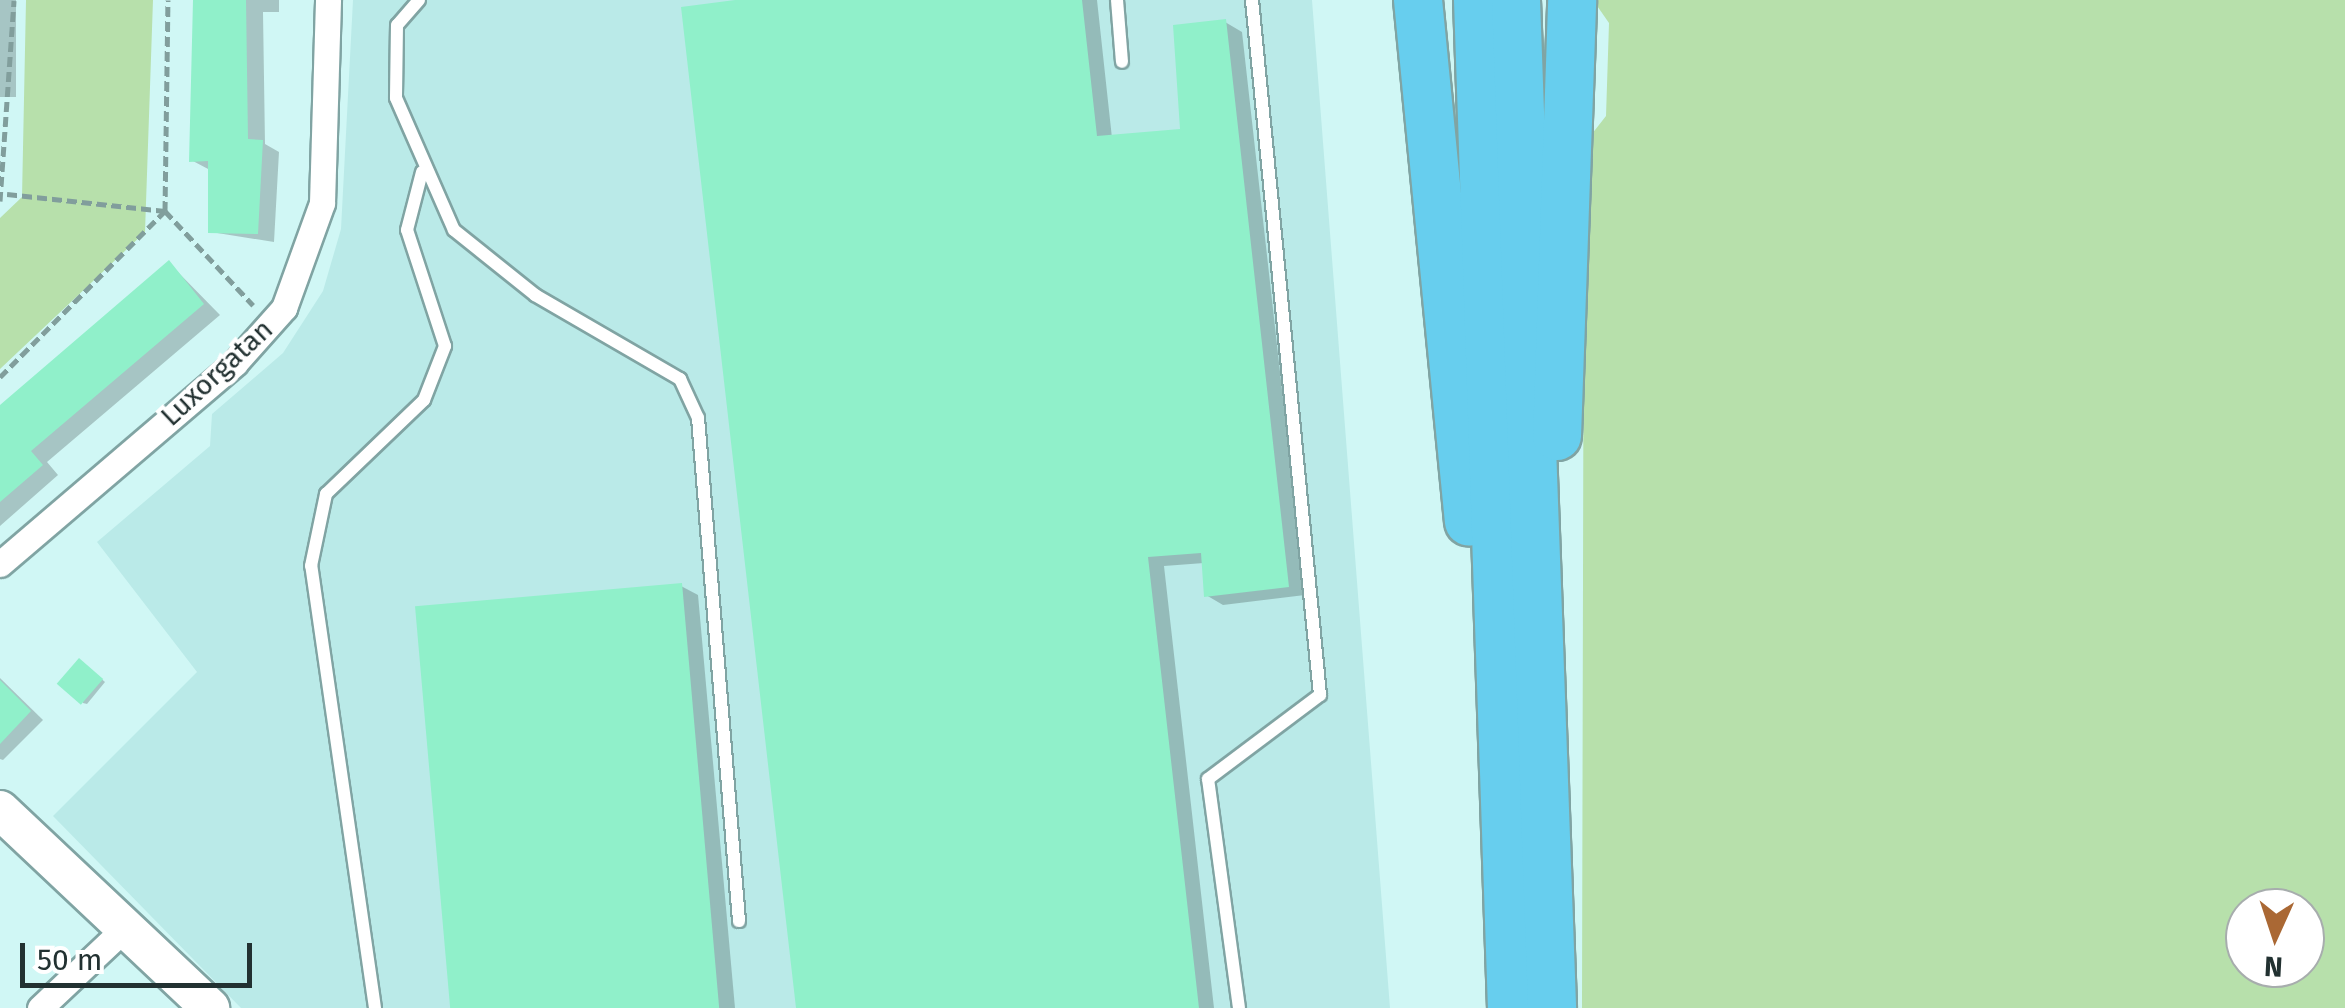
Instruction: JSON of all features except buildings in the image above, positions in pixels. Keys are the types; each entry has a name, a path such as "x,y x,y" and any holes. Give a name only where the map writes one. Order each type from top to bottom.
{"highway":[{"path":"1418,0 1506,899"},
{"path":"1478,0 1512,1008"},
{"path":"1516,0 1552,1008"},
{"path":"1537,600 1560,413 1572,0"}],"street":[{"name":"Luxorgatan","path":"0,564 272,322 318,228 328,0"},
{"path":"0,810 210,1008"},
{"path":"40,1008 126,927"}],"lane":[{"path":"419,0 397,25 396,98 422,172 454,230 535,295 680,379 698,418 739,922"},
{"path":"1117,0 1122,62"},
{"path":"1239,1008 1208,779 1320,695 1252,0"},
{"path":"375,1008 310,566 326,494 424,400 445,346 407,230 422,172"}],"path":[{"path":"0,201 7,194 14,0"},
{"path":"0,377 165,211 168,0"},
{"path":"7,194 165,211 272,322"},
{"path":"247,312 262,290"}],"shaded area":[{"path":"353,0 1312,0 1390,1008 241,1008 53,816 197,672 97,542 210,446 212,414 283,353 323,291 341,229"}],"green space":[{"path":"26,0 153,0 145,232 0,369 0,218 22,197"},
{"path":"1593,0 2345,0 2345,1008 1582,1008 1584,144 1606,116 1609,23"}]}
